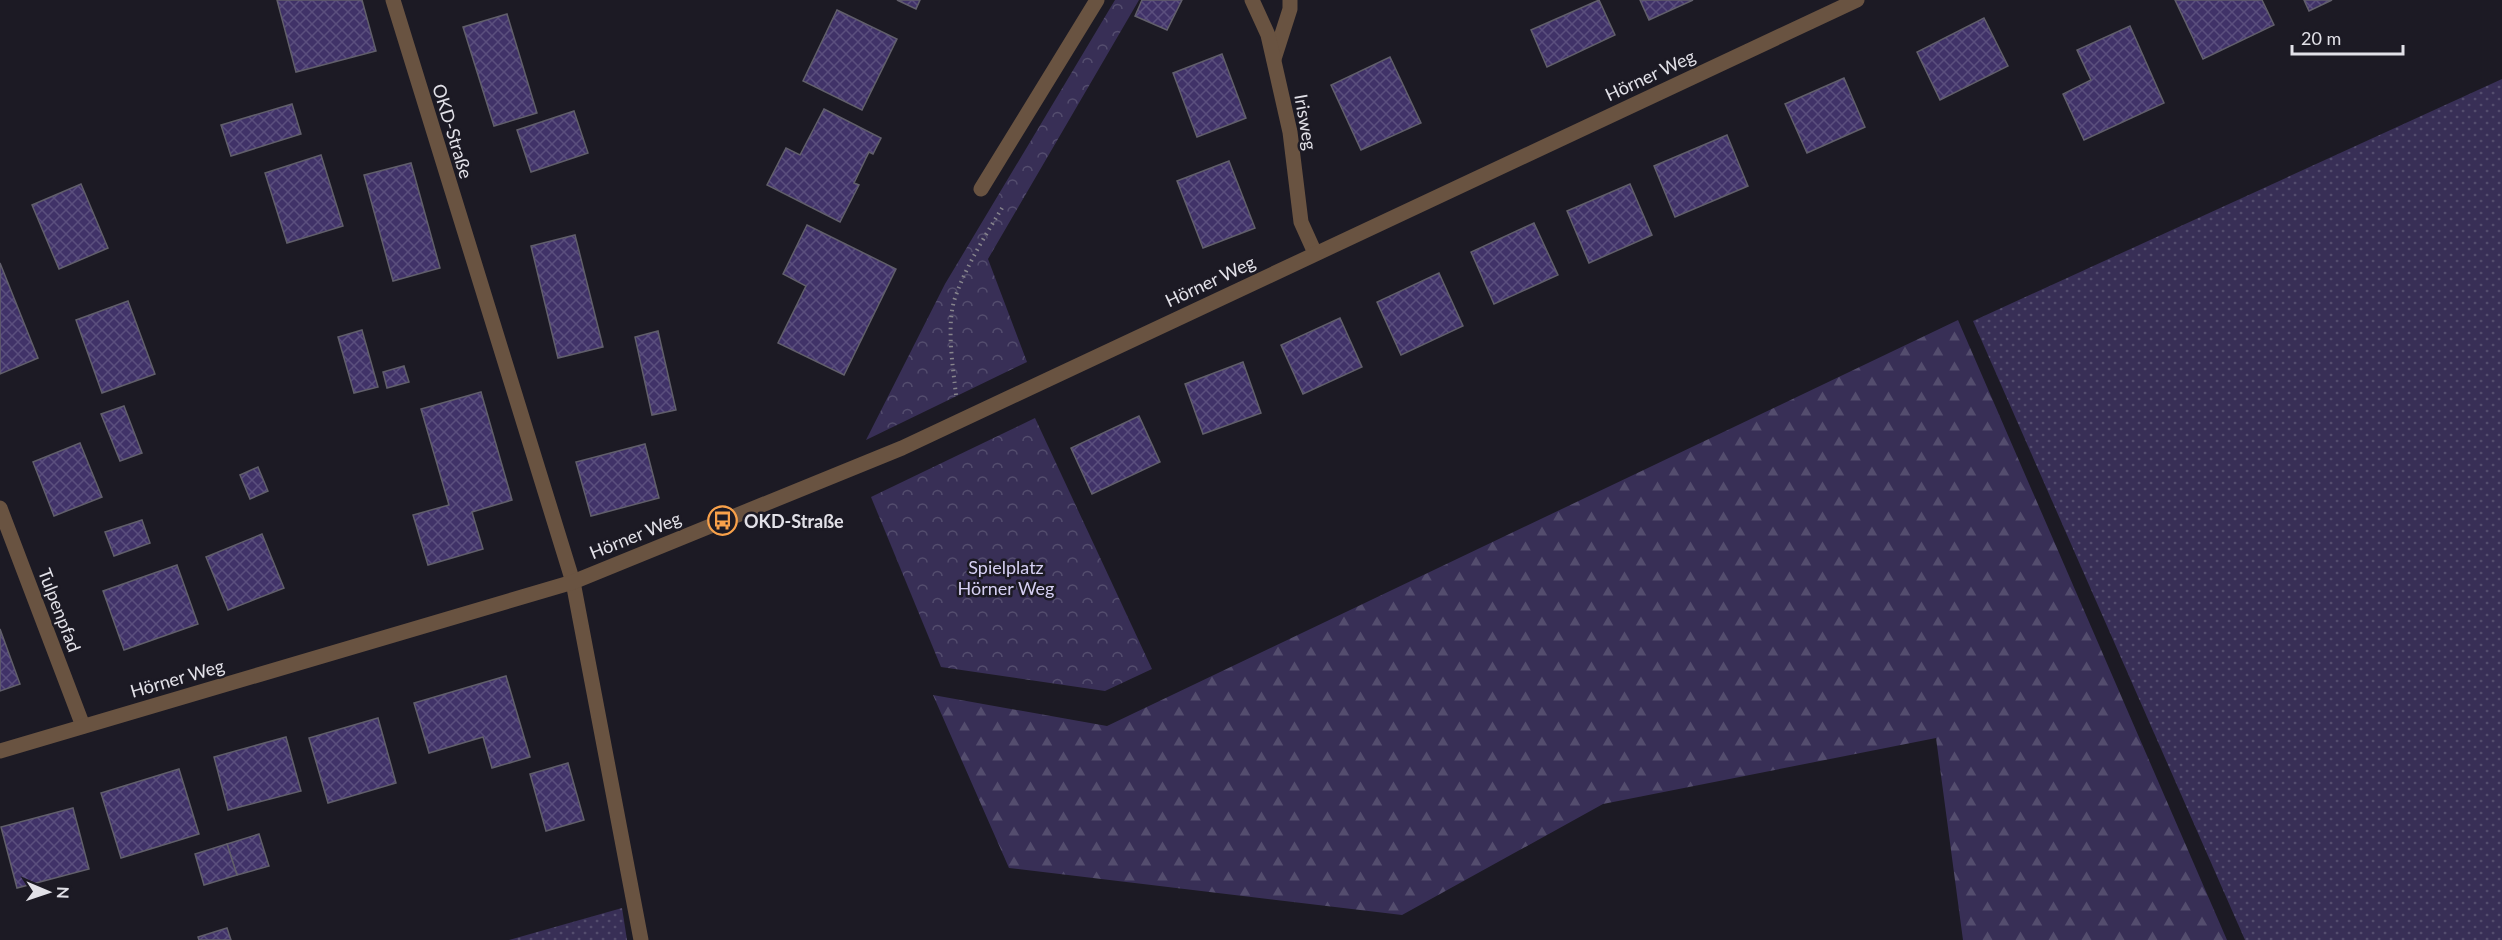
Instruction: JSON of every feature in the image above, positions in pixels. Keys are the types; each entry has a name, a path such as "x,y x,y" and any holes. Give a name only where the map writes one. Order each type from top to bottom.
{"street":[{"name":"OKD-Straße","path":"393,0 573,582"},
{"path":"981,189 1097,0"},
{"name":"Irisweg","path":"1252,0 1268,35 1274,59 1290,132 1301,222 1315,254"},
{"path":"1274,59 1290,9 1290,0"},
{"name":"Hörner Weg","path":"0,751 573,582 810,487 958,422 1857,0"},
{"name":"Tulpenpfad","path":"0,508 83,726"},
{"path":"573,582 636,904 641,940"}],"path":[{"path":"958,422 951,348 954,300 976,252 1006,201"}],"green space":[{"path":"1115,0 1139,0 988,259 1027,362 866,440 945,284"},
{"path":"2502,79 2502,940 2245,940 1973,321"},
{"path":"1958,320 2227,940 1963,940 1936,738 1603,804 1402,915 1009,868 933,695 1107,726"},
{"name":"Spielplatz Hörner Weg","path":"1035,418 1152,669 1105,691 941,667 871,497"},
{"path":"622,908 627,940 509,940"}],"building":[{"path":"277,0 362,0 376,51 296,72"},
{"path":"897,0 920,0 916,9"},
{"path":"1142,0 1182,0 1167,30 1135,16"},
{"path":"1599,0 1615,35 1547,67 1531,30"},
{"path":"1640,0 1693,0 1649,20"},
{"path":"2175,0 2262,0 2274,25 2203,59"},
{"path":"2304,0 2332,0 2309,11"},
{"path":"837,10 897,39 862,110 803,81"},
{"path":"507,14 537,113 494,126 463,27"},
{"path":"1984,18 2008,66 1940,100 1917,52"},
{"path":"2130,26 2164,103 2084,140 2063,94 2091,80 2077,50"},
{"path":"1222,54 1246,118 1197,137 1173,73"},
{"path":"1390,57 1421,123 1361,150 1331,85"},
{"path":"1844,78 1865,127 1807,153 1785,104"},
{"path":"292,104 301,134 231,156 221,125"},
{"path":"824,109 881,138 873,154 869,152 854,183 859,185 840,222 767,185 786,148 800,155"},
{"path":"574,111 588,153 531,172 517,130"},
{"path":"1727,135 1748,186 1675,217 1654,166"},
{"path":"321,155 343,226 287,243 265,173"},
{"path":"1229,161 1255,228 1203,248 1177,181"},
{"path":"411,163 440,268 393,281 364,175"},
{"path":"81,184 108,248 59,269 32,205"},
{"path":"1630,184 1652,235 1589,263 1567,211"},
{"path":"1534,223 1558,275 1494,304 1471,252"},
{"path":"807,225 896,269 844,375 778,343 806,286 783,274"},
{"path":"575,235 603,347 558,358 531,246"},
{"path":"0,263 38,358 0,374"},
{"path":"1439,273 1463,326 1401,355 1377,302"},
{"path":"128,301 155,374 102,393 76,320"},
{"path":"1340,318 1362,367 1303,394 1281,345"},
{"path":"362,330 378,387 354,393 338,337"},
{"path":"658,331 676,410 652,415 635,337"},
{"path":"1243,362 1261,413 1203,434 1185,384"},
{"path":"404,366 409,382 387,388 383,372"},
{"path":"481,392 512,500 472,512 483,549 428,565 413,515 449,505 421,409"},
{"path":"124,406 142,453 120,461 101,414"},
{"path":"1139,416 1160,462 1092,494 1071,448"},
{"path":"80,443 102,497 54,516 33,462"},
{"path":"645,444 659,498 591,516 576,462"},
{"path":"258,467 268,491 250,499 240,475"},
{"path":"142,520 150,543 114,556 105,532"},
{"path":"262,534 284,588 228,610 206,557"},
{"path":"177,565 198,624 124,650 103,591"},
{"path":"0,629 20,684 0,691"},
{"path":"506,676 530,757 492,768 483,737 429,753 414,703"},
{"path":"378,718 396,783 328,803 309,738"},
{"path":"286,737 301,791 228,810 214,757"},
{"path":"568,763 584,820 546,831 530,774"},
{"path":"179,769 199,834 121,858 101,793"},
{"path":"73,808 89,869 17,888 1,827"},
{"path":"259,834 269,866 237,875 227,844"},
{"path":"227,844 237,875 204,885 195,854"},
{"path":"227,928 231,940 199,940 198,937"}],"place":[{"name":"OKD-Straße","path":"723,521"}]}
